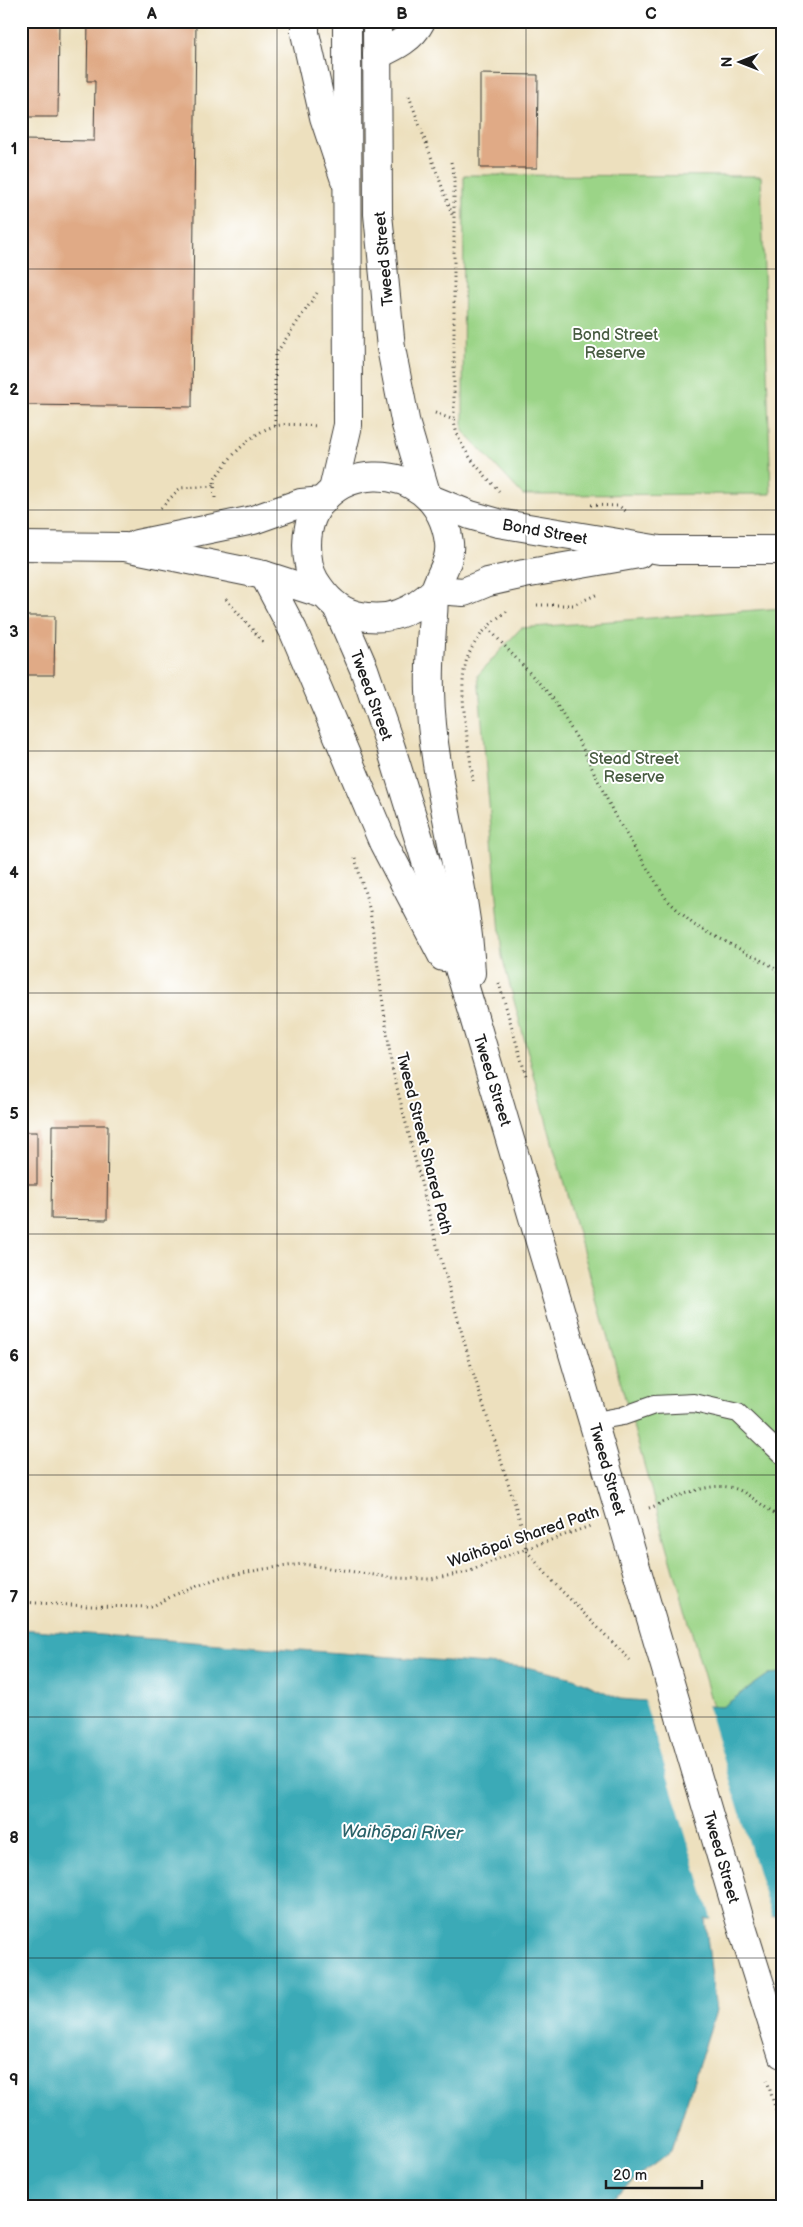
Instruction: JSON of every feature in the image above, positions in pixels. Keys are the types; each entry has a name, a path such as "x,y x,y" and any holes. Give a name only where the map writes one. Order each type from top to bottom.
{"main road":[{"path":"304,21 324,117 348,188"},
{"name":"Tweed Street","path":"328,496 348,425 347,21"},
{"name":"Tweed Street","path":"377,21 378,214 391,348 406,425 429,497"},
{"path":"377,55 398,46 406,40 421,21"},
{"name":"Bond Street","path":"125,547 253,520 301,503 328,496 355,479 380,475 404,480 429,497 470,515 503,524 660,550 782,550"},
{"path":"328,496 312,517 307,537 307,557 312,576 330,600"},
{"name":"Bond Street","path":"21,546 125,547 264,575 330,600 354,615 371,618 390,618 407,612 422,603 435,590 446,568 449,544 444,521 429,497"},
{"name":"Bond Street","path":"435,590 464,592 488,582 524,574 660,550"},
{"path":"264,575 293,630 383,842 473,1014"},
{"name":"Tweed Street","path":"435,590 430,650 430,692 439,776 470,936 473,1014"},
{"name":"Tweed Street","path":"330,600 364,669 391,748 595,1421 633,1512 674,1690 741,1924 782,2054"}],"lane":[{"path":"595,1421 623,1416 654,1405 694,1403 738,1413 782,1455"}],"path":[{"path":"407,89 454,220"},
{"path":"451,162 454,175 455,432 459,442 469,456 505,496"},
{"path":"275,426 275,356 285,340"},
{"path":"434,412 454,420"},
{"path":"215,505 214,480 222,466 253,438 275,426 322,426"},
{"path":"160,509 180,488 214,486"},
{"path":"590,506 620,506"},
{"path":"529,605 573,606 607,590"},
{"path":"221,593 265,644"},
{"path":"474,783 463,694 465,663 473,646 488,628 511,609"},
{"path":"488,628 552,697 582,747 615,816 667,900 694,925 772,966 782,976"},
{"name":"Tweed Street Shared Path","path":"353,852 370,911 392,1068 443,1266 472,1369 522,1527 526,1550 553,1582 636,1666"},
{"path":"498,974 526,1077"},
{"name":"Waihōpai Shared Path","path":"21,1602 151,1607 174,1594 222,1578 264,1568 303,1564 394,1578 431,1579 468,1572 497,1559 633,1512 696,1491 723,1486 739,1490 782,1517"}],"green space":[{"name":"Bond Street Reserve","path":"464,175 761,176 771,494 523,495 463,431"},
{"name":"Stead Street Reserve","path":"782,608 782,1673 769,1674 723,1707 713,1707 551,1138 502,956 478,675 521,628"}],"water":[{"name":"Waihōpai River","path":"21,1629 526,1667 574,1678 620,1699 722,1707 769,1674 782,1673 782,1916 705,1919 716,2011 671,2151 600,2206 21,2206"}],"pier":[{"path":"644,1699 707,1704 772,1919 712,1921"}],"building":[{"path":"21,21 59,21 58,117 21,117"},
{"path":"88,21 196,21 192,407 21,405 21,140 94,141 95,81 87,81"},
{"path":"480,74 538,75 537,168 480,168"},
{"path":"21,616 55,616 54,675 21,675"},
{"path":"52,1125 108,1125 107,1220 51,1219"},
{"path":"21,1132 37,1132 37,1184 21,1184"}]}
